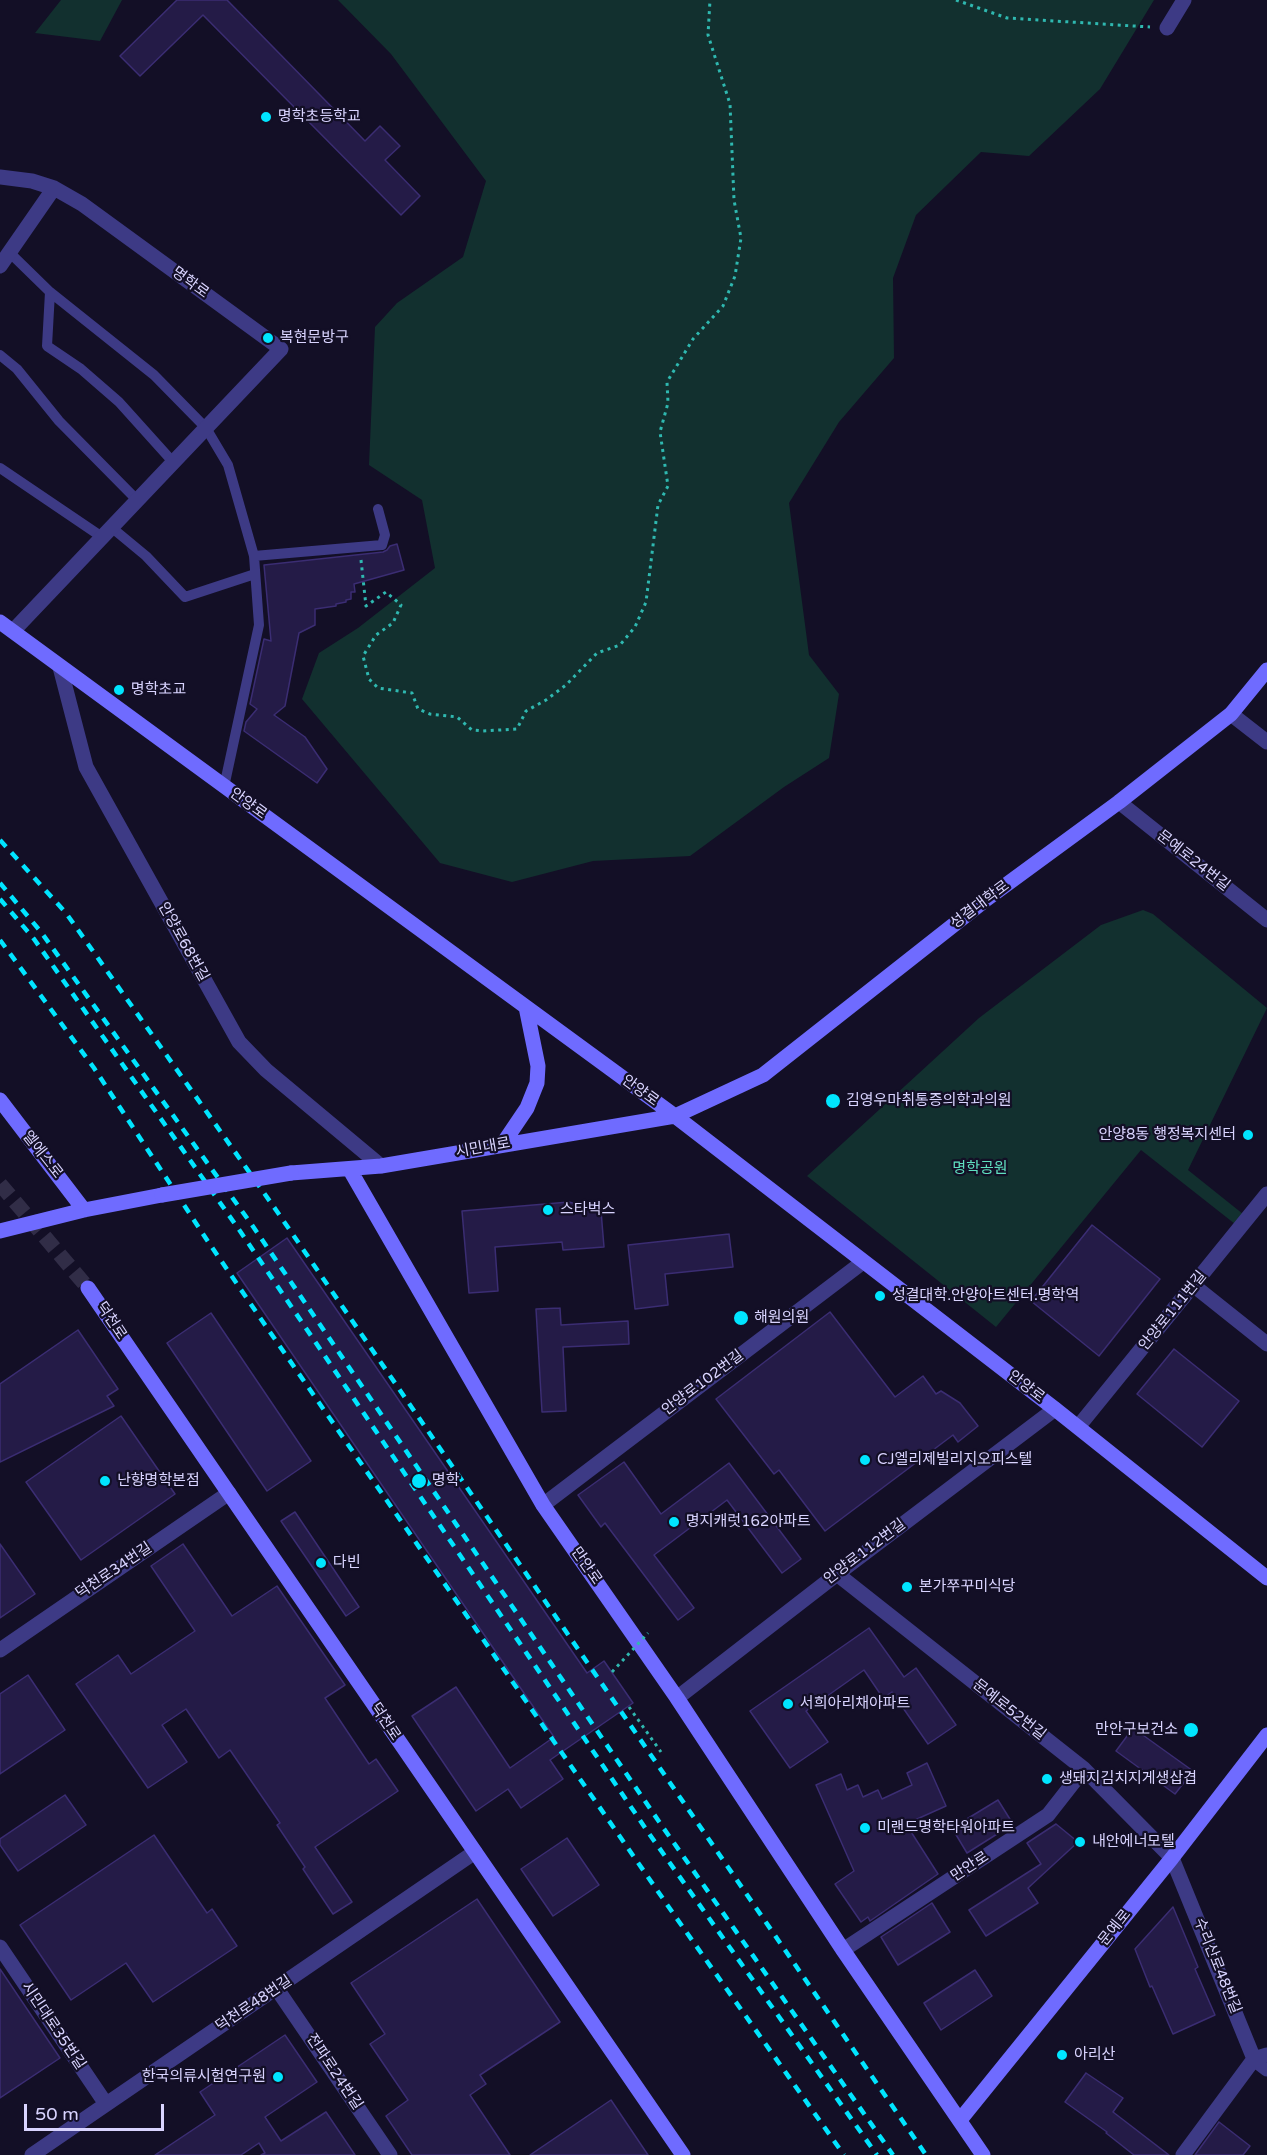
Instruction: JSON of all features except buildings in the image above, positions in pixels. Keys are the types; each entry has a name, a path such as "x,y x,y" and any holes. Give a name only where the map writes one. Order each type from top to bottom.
{"street":[{"path":"1167,28 1184,0"},
{"name":"명학로","path":"0,177 32,181 54,188 82,204 281,349 107,532 6,627"},
{"path":"0,266 54,188"},
{"name":"안양로","path":"6,627 675,1116 1078,1427 1267,1578"},
{"name":"안양로68번길","path":"60,667 86,767 239,1042 266,1070 381,1166"},
{"name":"성결대학로","path":"675,1116 763,1075 984,901 1119,802 1231,714 1267,670"},
{"path":"1231,714 1267,742"},
{"name":"문예로24번길","path":"1119,802 1267,920"},
{"path":"502,1145 527,1108 537,1083 538,1066 526,1007"},
{"name":"엘에스로","path":"0,1100 84,1210"},
{"name":"시민대로","path":"84,1210 291,1173 381,1166 675,1116"},
{"name":"만안로","path":"350,1170 543,1505 677,1698 843,1950 983,2155"},
{"name":"안양로111번길","path":"1078,1427 1267,1194"},
{"path":"0,1231 84,1210"},
{"name":"안양로102번길","path":"543,1505 863,1262"},
{"path":"1193,1285 1267,1344"},
{"name":"덕천로","path":"88,1288 683,2155"},
{"name":"안양로112번길","path":"677,1698 1054,1409"},
{"name":"덕천로34번길","path":"0,1650 229,1493"},
{"name":"문예로52번길","path":"837,1574 1084,1769 1172,1858"},
{"name":"문예로","path":"960,2120 1172,1858 1267,1735"},
{"name":"만안로","path":"843,1950 1048,1815 1084,1769"},
{"name":"덕천로48번길","path":"32,2155 475,1852"},
{"name":"수리산로48번길","path":"1172,1858 1218,1966 1261,2057"},
{"name":"시민대로35번길","path":"0,1947 106,2104"},
{"name":"전파로24번길","path":"277,1989 390,2155"},
{"path":"1183,2155 1261,2057 1267,2069"}],"lane":[{"path":"9,252 50,292 154,375 206,428 228,465 254,556 259,625 224,787"},
{"path":"50,292 47,346 81,369 119,402 174,462"},
{"path":"0,355 17,369 59,421 137,500"},
{"path":"0,468 146,556 185,597 255,574"},
{"path":"254,556 382,545 385,535 378,509"}],"path":[{"path":"359,547 366,606 386,592 401,605 393,623 376,635 363,656 369,679 378,688 412,693 418,709 430,714 457,717 472,730 517,729 526,711 566,686 597,653 620,645 635,627 646,602 658,505 668,486 660,432 668,403 667,382 693,339 723,306 735,276 741,238 734,200 730,104 708,35 710,0"},
{"path":"956,0 1007,18 1167,28"},
{"path":"612,1672 648,1633"},
{"path":"629,1707 661,1752"}],"green space":[{"path":"61,0 122,0 100,41 35,33"},
{"path":"338,0 1154,0 1100,89 1029,156 981,152 916,215 893,278 894,358 839,422 789,503 809,655 839,694 829,758 784,787 690,856 593,861 512,882 440,863 302,699 319,653 358,628 435,568 422,500 369,465 375,327 397,303 463,257 486,181 391,54"},
{"name":"명학공원","path":"1143,910 1153,914 1267,1008 1188,1170 1243,1214 1235,1224 1141,1150 996,1327 807,1176 979,1018 1101,925"}],"tunnel":[{"path":"0,1184 88,1288"}],"railway":[{"path":"0,840 66,913 276,1210 926,2155"},
{"path":"0,883 41,932 252,1225 662,1826 893,2155"},
{"path":"0,899 34,939 240,1231 650,1835 877,2155"},
{"path":"0,940 94,1068 263,1322 675,1916 844,2155"}],"place":[{"name":"명학초등학교","path":"266,117"},
{"name":"복현문방구","path":"268,338"},
{"name":"명학초교","path":"119,690"},
{"name":"김영우마취통증의학과의원","path":"833,1101"},
{"name":"안양8동 행정복지센터","path":"1248,1135"},
{"name":"스타벅스","path":"548,1210"},
{"name":"성결대학.안양아트센터.명학역","path":"880,1296"},
{"name":"해원의원","path":"741,1318"},
{"name":"CJ엘리제빌리지오피스텔","path":"865,1460"},
{"name":"난향명학본점","path":"105,1481"},
{"name":"명학","path":"419,1481"},
{"name":"명지캐럿162아파트","path":"674,1522"},
{"name":"다빈","path":"321,1563"},
{"name":"본가쭈꾸미식당","path":"907,1587"},
{"name":"서희아리채아파트","path":"788,1704"},
{"name":"만안구보건소","path":"1191,1730"},
{"name":"생돼지김치지게생삽겹","path":"1047,1779"},
{"name":"미랜드명학타워아파트","path":"865,1828"},
{"name":"내안에너모텔","path":"1080,1842"},
{"name":"아리산","path":"1062,2055"},
{"name":"한국의류시험연구원","path":"278,2077"}]}
